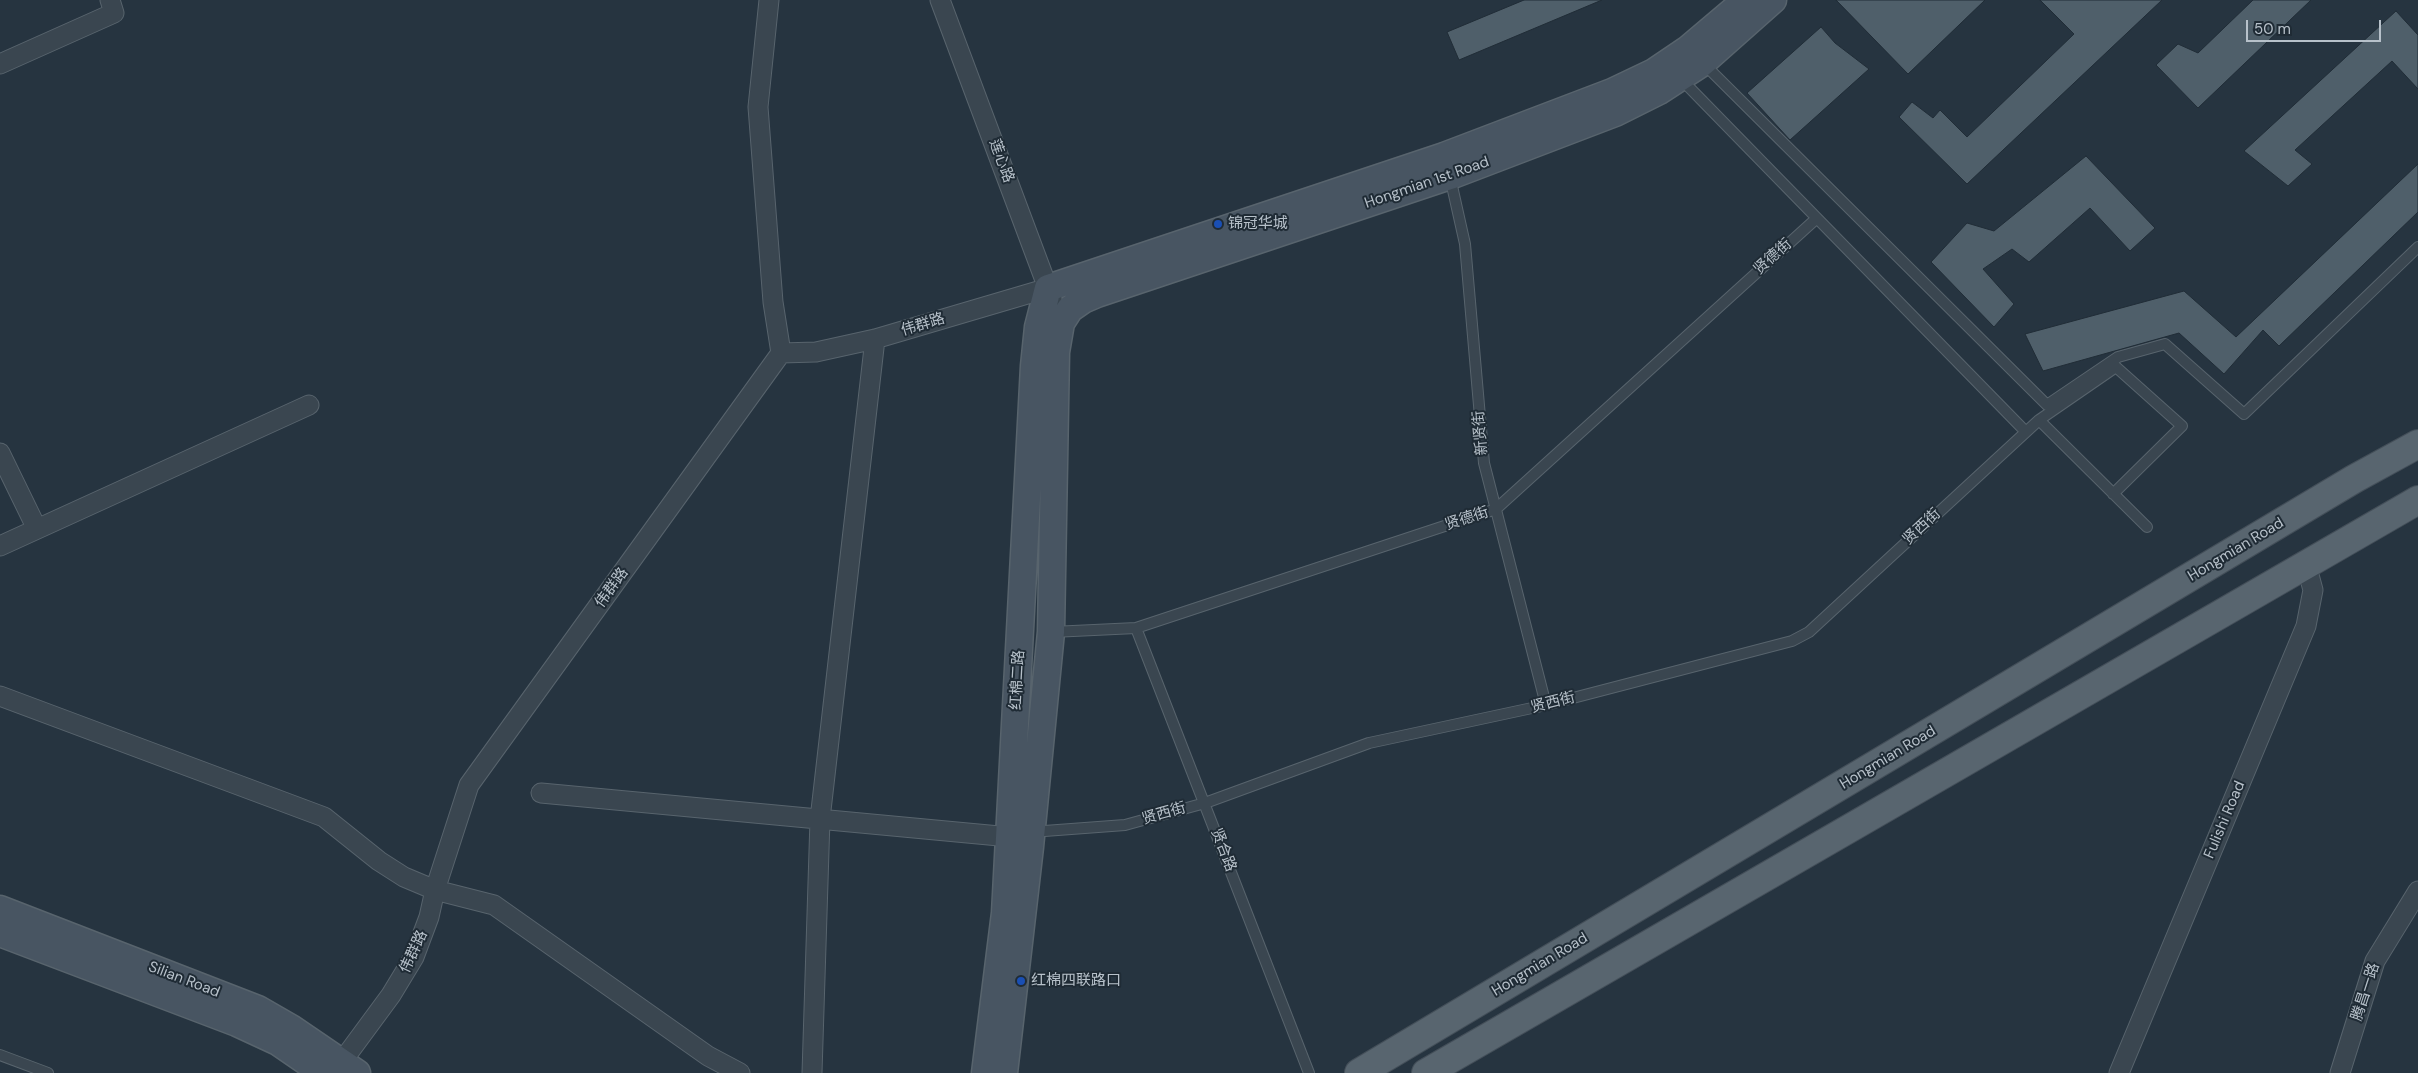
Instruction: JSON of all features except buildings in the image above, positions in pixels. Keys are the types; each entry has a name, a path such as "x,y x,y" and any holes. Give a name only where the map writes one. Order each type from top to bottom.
{"main road":[{"name":"Hongmian 1st Road","path":"1060,323 1070,309 1082,300 1447,166 1612,92 1654,72 1688,50 1746,0"},
{"name":"Hongmian 1st Road","path":"1048,288 1615,113 1659,91 1702,63 1773,0"},
{"name":"红棉二路","path":"1004,1073 1021,834 1034,366 1038,327 1048,288"},
{"name":"红棉二路","path":"985,1073 1005,913 1021,834 1051,632 1055,366 1060,323"},
{"name":"Hongmian Road","path":"1359,1073 2354,479 2418,444"},
{"path":"1426,1073 2418,500"},
{"name":"Silian Road","path":"0,909 258,1009 327,1066"},
{"name":"Silian Road","path":"0,933 238,1023 327,1066"}],"street":[{"path":"0,64 114,13 110,0"},
{"path":"769,0 758,107 773,302 781,353"},
{"name":"莲心路","path":"940,0 1060,323"},
{"name":"伟群路","path":"327,1066 391,995 414,957 429,917 435,890 469,785 781,353 816,352 875,339 1048,288"},
{"path":"812,1073 820,819 875,339"},
{"path":"0,546 309,405"},
{"path":"0,453 36,529"},
{"name":"Fulishi Road","path":"2120,1073 2306,626 2312,590 2306,564"},
{"path":"0,696 292,803 324,817 379,861 404,877 435,890 494,905 708,1056 740,1073"},
{"path":"542,793 820,819 1021,834"},
{"name":"腾昌一路","path":"2340,1073 2375,961 2418,891"}],"lane":[{"path":"1702,63 2047,405 2118,357 2165,344 2244,414 2418,247"},
{"path":"1680,78 2025,431"},
{"name":"新贤街","path":"1447,166 1465,244 1484,463 1546,706"},
{"name":"贤德街","path":"1051,632 1136,628 1496,509 1817,218"},
{"name":"贤西街","path":"1021,834 1126,825 1204,802 1369,744 1546,706 1792,641 1809,632 2025,431 2116,367 2182,426 2113,494"},
{"path":"2039,420 2147,527"},
{"name":"贤合路","path":"1136,628 1309,1073"},
{"path":"0,1055 48,1073"}],"place":[{"name":"锦冠华城","path":"1218,224"},
{"name":"红棉四联路口","path":"1021,981"}]}
